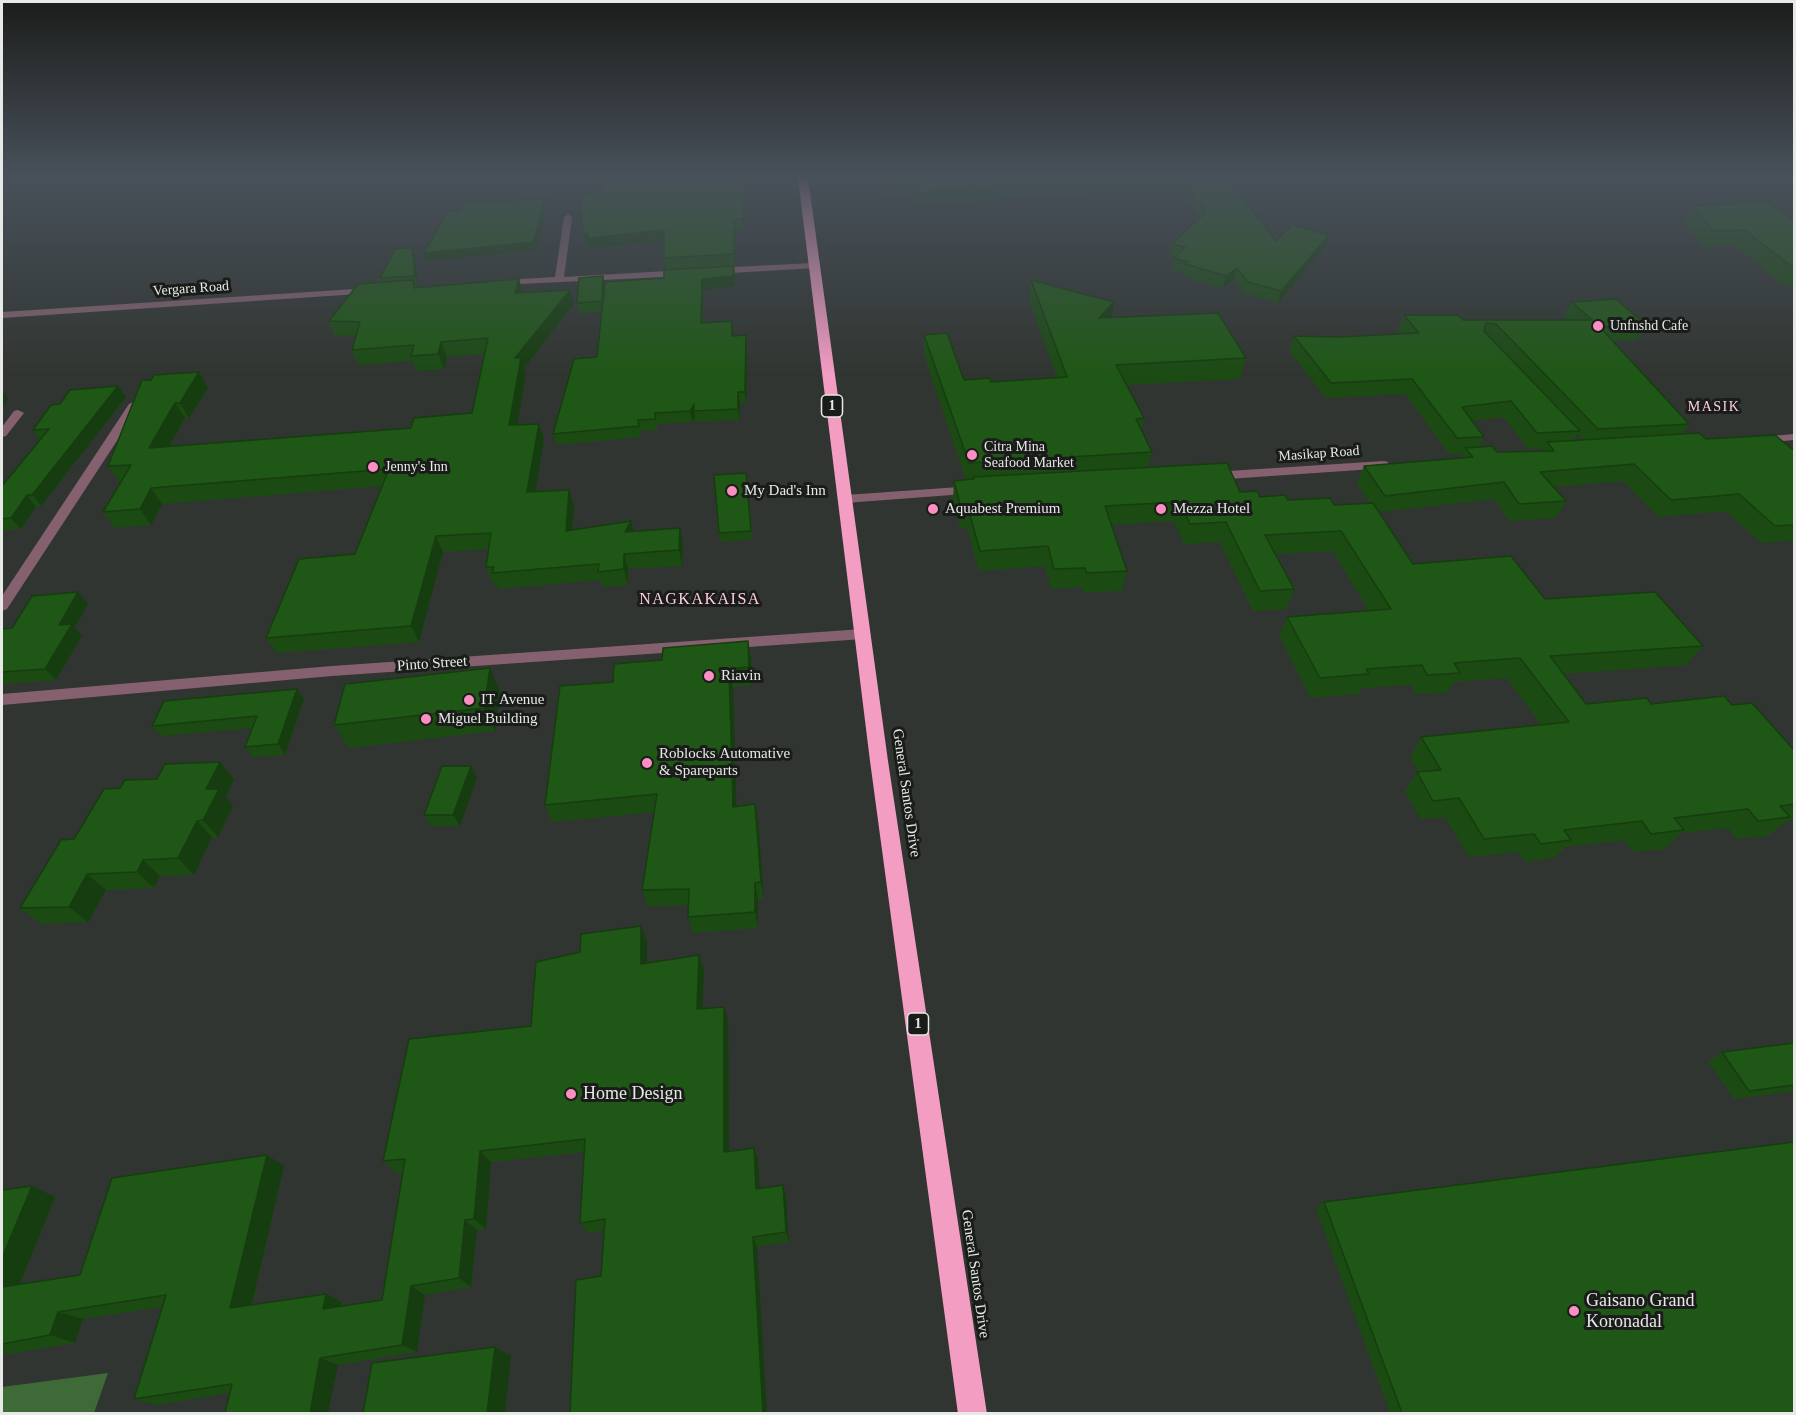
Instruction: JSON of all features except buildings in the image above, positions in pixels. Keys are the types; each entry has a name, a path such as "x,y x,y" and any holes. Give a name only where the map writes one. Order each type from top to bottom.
{"highway":[{"name":"General Santos Drive","path":"811,244 862,634 973,1413"}],"street":[{"path":"559,280 564,244"},
{"path":"706,272 813,266"},
{"path":"488,284 695,272"},
{"name":"Vergara Road","path":"2,315 381,291"},
{"path":"2,606 135,404"},
{"path":"2,414 18,413 2,434"},
{"path":"1747,441 1794,437"},
{"name":"Masikap Road","path":"1206,476 1399,464"},
{"path":"845,499 987,489"},
{"name":"Pinto Street","path":"2,700 343,670 862,634"}],"green space":[{"path":"108,1373 94,1413 2,1413 2,1387"}],"place":[{"name":"Unfnshd Cafe","path":"1598,326"},
{"name":"Citra Mina Seafood Market","path":"972,455"},
{"name":"Jenny's Inn","path":"373,467"},
{"name":"My Dad's Inn","path":"732,491"},
{"name":"Aquabest Premium","path":"933,509"},
{"name":"Mezza Hotel","path":"1161,509"},
{"name":"Riavin","path":"709,676"},
{"name":"IT Avenue","path":"469,700"},
{"name":"Miguel Building","path":"426,719"},
{"name":"Roblocks Automative & Spareparts","path":"647,763"},
{"name":"Home Design","path":"571,1094"},
{"name":"Gaisano Grand Koronadal","path":"1574,1311"}],"district":[{"name":"MASIK","path":"1714,407"},
{"name":"NAGKAKAISA","path":"700,600"}]}
